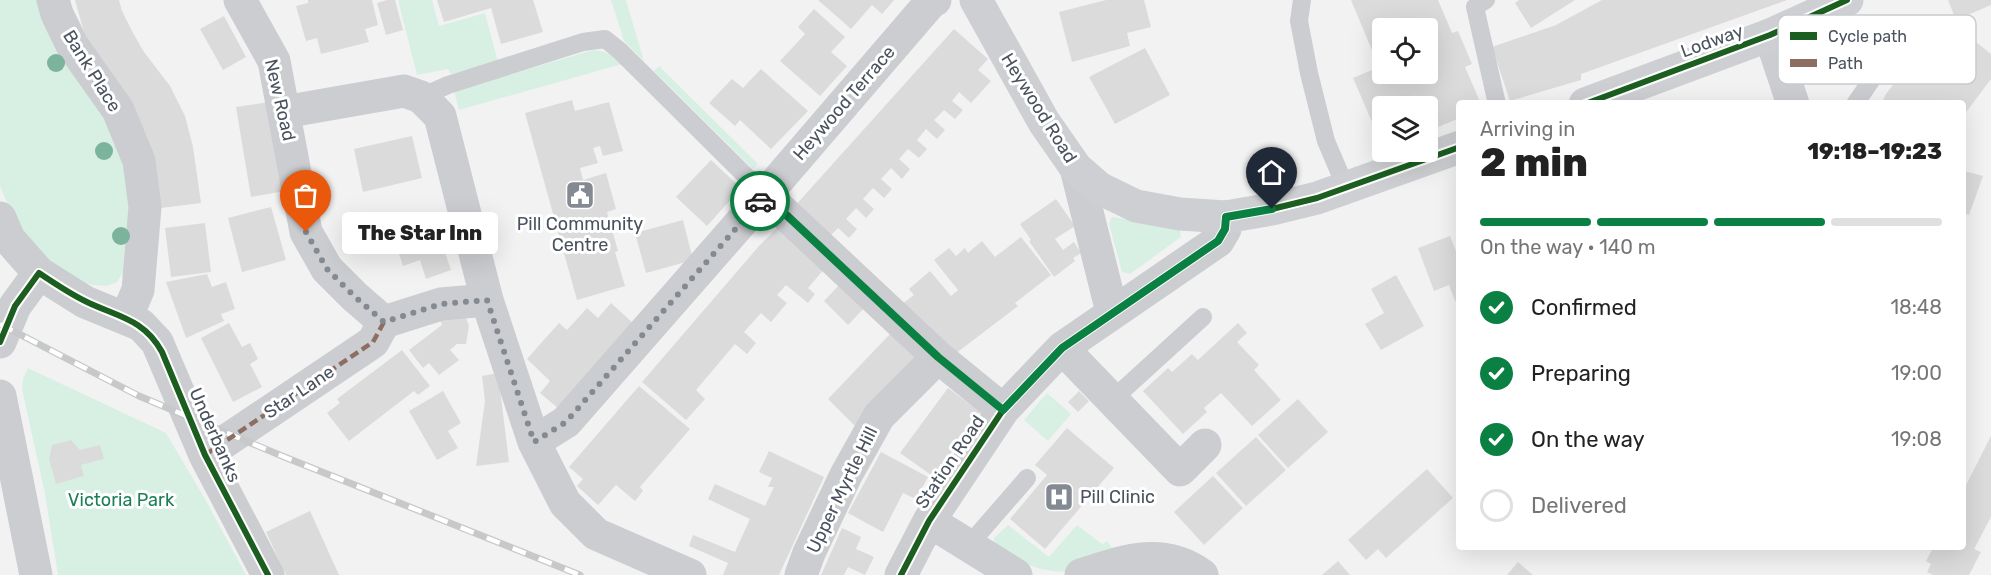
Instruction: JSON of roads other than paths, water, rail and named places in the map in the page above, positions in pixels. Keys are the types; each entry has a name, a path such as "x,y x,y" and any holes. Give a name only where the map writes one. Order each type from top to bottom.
{"street":[{"name":"Bank Place","path":"52,0 72,45 118,110 139,161 145,207 138,290 126,318"},
{"name":"New Road","path":"240,0 274,61 306,232 327,269 384,322"},
{"name":"Heywood Terrace","path":"534,442 566,422 935,0"},
{"name":"Heywood Road","path":"976,0 1044,122 1076,168 1099,188 1136,206 1180,214 1226,217"},
{"name":"Lodway","path":"1814,15 1847,0"},
{"name":"Lodway","path":"1596,100 1778,31"},
{"path":"1770,35 1778,59"},
{"path":"1786,84 1792,100"},
{"path":"284,112 404,92 421,96 440,116 487,300 534,442 565,503 596,534 690,575"},
{"path":"1226,217 1317,198 1456,148"},
{"path":"1076,168 1112,312"},
{"path":"765,195 938,357 1003,410"},
{"name":"Station Road","path":"901,575 929,521 1003,410 1062,348 1218,241 1225,229 1226,217"},
{"name":"Underbanks","path":"0,218 9,239 39,273 85,302 141,326 157,342 205,455 268,575"},
{"path":"0,342 15,306 39,273"},
{"path":"384,322 441,304 487,300"},
{"name":"Star Lane","path":"205,455 373,342 384,322"},
{"path":"1062,348 1180,470 1205,445"},
{"name":"Upper Myrtle Hill","path":"801,575 846,475 879,416 938,357"},
{"path":"0,396 36,575"},
{"path":"929,521 1016,575"},
{"path":"1081,575 1123,561 1158,558 1175,560 1202,575"}],"lane":[{"path":"1302,0 1299,21 1309,73 1326,141 1346,188"},
{"path":"1486,0 1475,7 1496,100"},
{"path":"421,96 448,85 583,42 605,39 620,51 765,195"},
{"path":"1858,100 1869,84"},
{"path":"1112,400 1203,317"},
{"path":"968,546 1027,478"}],"railway":[{"path":"0,324 139,396 282,456 580,575"}],"place":[{"name":"Pill Community Centre","path":"580,195"},
{"name":"The Star Inn","path":"306,232"},
{"name":"Pill Clinic","path":"1059,497"}],"park label":[{"name":"Victoria Park","path":"121,500"}]}
